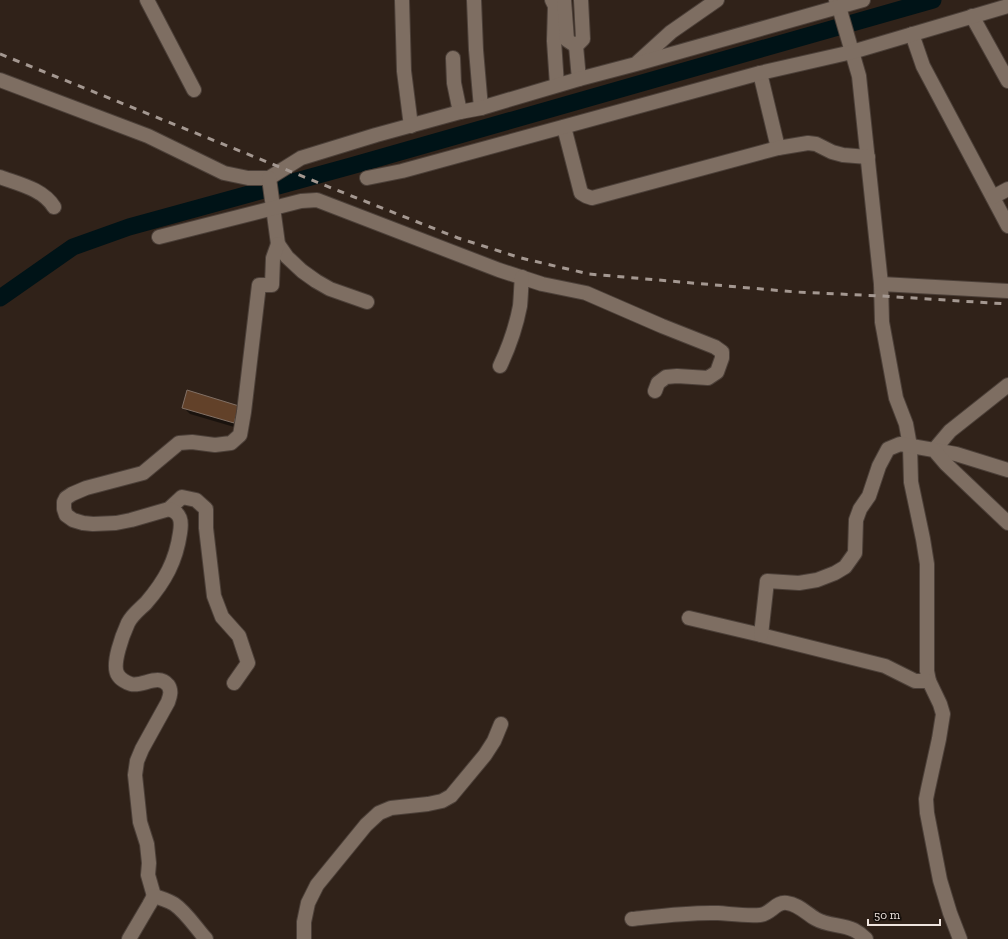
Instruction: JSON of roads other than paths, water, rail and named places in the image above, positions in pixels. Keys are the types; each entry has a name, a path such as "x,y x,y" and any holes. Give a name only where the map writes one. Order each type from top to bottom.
{"street":[{"path":"147,0 194,90"},
{"path":"402,0 404,70 412,126"},
{"path":"474,0 476,50 481,108"},
{"path":"552,0 555,6 554,41 557,85"},
{"path":"564,0 567,40 576,46 580,79"},
{"path":"576,46 583,39 580,0"},
{"path":"636,64 671,32 717,0"},
{"path":"0,80 148,136 224,173 270,181 301,158 376,135 460,112 481,108 557,85 863,0"},
{"path":"367,178 402,171 760,73 912,34 1008,6"},
{"path":"838,8 859,76 881,284 882,322 896,398 906,424 910,446 911,482 923,539 926,564 927,671 929,681 943,714 926,799 927,813 940,880 959,939"},
{"path":"972,16 1008,81"},
{"path":"912,34 923,66 1008,226"},
{"path":"453,58 454,83 460,112"},
{"path":"760,73 778,148"},
{"path":"564,127 582,193 592,198 778,148 808,143 816,144 832,152 844,155 868,157"},
{"path":"0,177 40,193 51,201 54,207"},
{"path":"129,939 154,896 148,875 149,863 147,844 140,822 135,775 142,749 171,695 167,684 161,680 140,684 130,684 124,680 118,675 116,665 117,653 129,622 157,590 173,563 179,544 181,519 175,511 169,509 116,523 83,523 73,520 66,515 64,502 66,498 72,494 86,488 143,473 179,444 192,442 215,444 231,443 240,435 259,285 272,285 273,258 278,244 270,181"},
{"path":"993,197 1008,189"},
{"path":"159,237 273,206 317,200 499,270 542,284 586,293 662,326 716,347 722,352 722,358 717,372 708,378 677,376 666,377 658,384 654,391"},
{"path":"278,244 287,257 302,271 316,281 330,289 367,302"},
{"path":"500,366 507,352 516,326 520,304 522,277"},
{"path":"881,284 1008,291"},
{"path":"934,450 950,431 1008,385"},
{"path":"761,635 767,581 799,582 817,580 835,573 845,567 855,553 856,520 860,509 869,496 879,466 888,449 900,444 956,454 1008,470"},
{"path":"934,450 946,464 1008,523"},
{"path":"169,509 182,497 196,500 206,509 206,528 214,596 222,617 239,636 248,663 234,684"},
{"path":"689,618 885,666 915,681 929,681"},
{"path":"304,939 304,922 308,903 317,885 366,825 379,813 391,808 428,804 442,801 451,796 485,755 494,741 501,724"},
{"path":"154,896 164,898 175,904 206,939"},
{"path":"632,919 670,915 717,913 762,915 770,912 778,904 785,902 802,908 818,920 855,930 866,939"}],"waterway":[{"path":"0,298 73,247 129,227 351,166 933,0"}],"railway":[{"path":"0,54 458,238 521,258 589,274 796,292 1008,304"}]}
